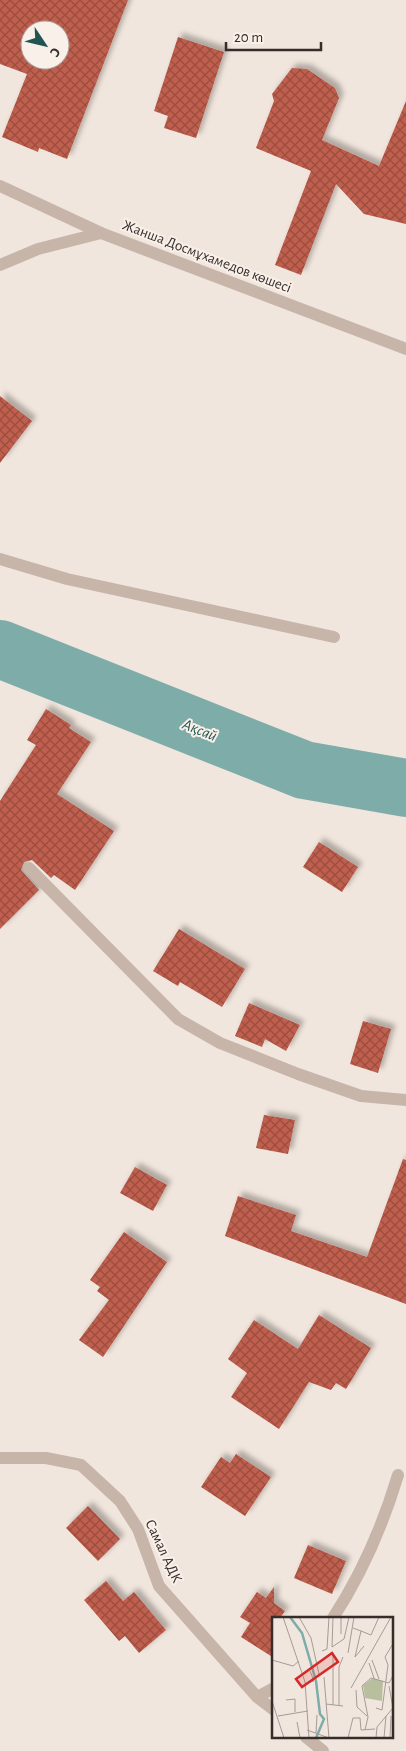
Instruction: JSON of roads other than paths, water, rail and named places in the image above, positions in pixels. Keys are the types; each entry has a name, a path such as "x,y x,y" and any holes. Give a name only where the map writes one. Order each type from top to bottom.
{"street":[{"name":"Жанша Досмұхамедов көшесі","path":"0,186 100,234 406,349"},
{"path":"0,265 38,248 100,234"},
{"path":"0,559 67,579 334,637"},
{"path":"29,868 178,1019 220,1043 298,1074 361,1096 406,1100"},
{"name":"Самал АДК","path":"0,1458 46,1458 81,1465 120,1501 138,1529 159,1586 257,1696 272,1708"},
{"path":"334,1617 346,1598 381,1526 398,1475"},
{"path":"257,1696 272,1689"},
{"path":"307,1738 323,1751"}],"waterway":[{"name":"Ақсай","path":"0,649 304,770 406,788"}]}
